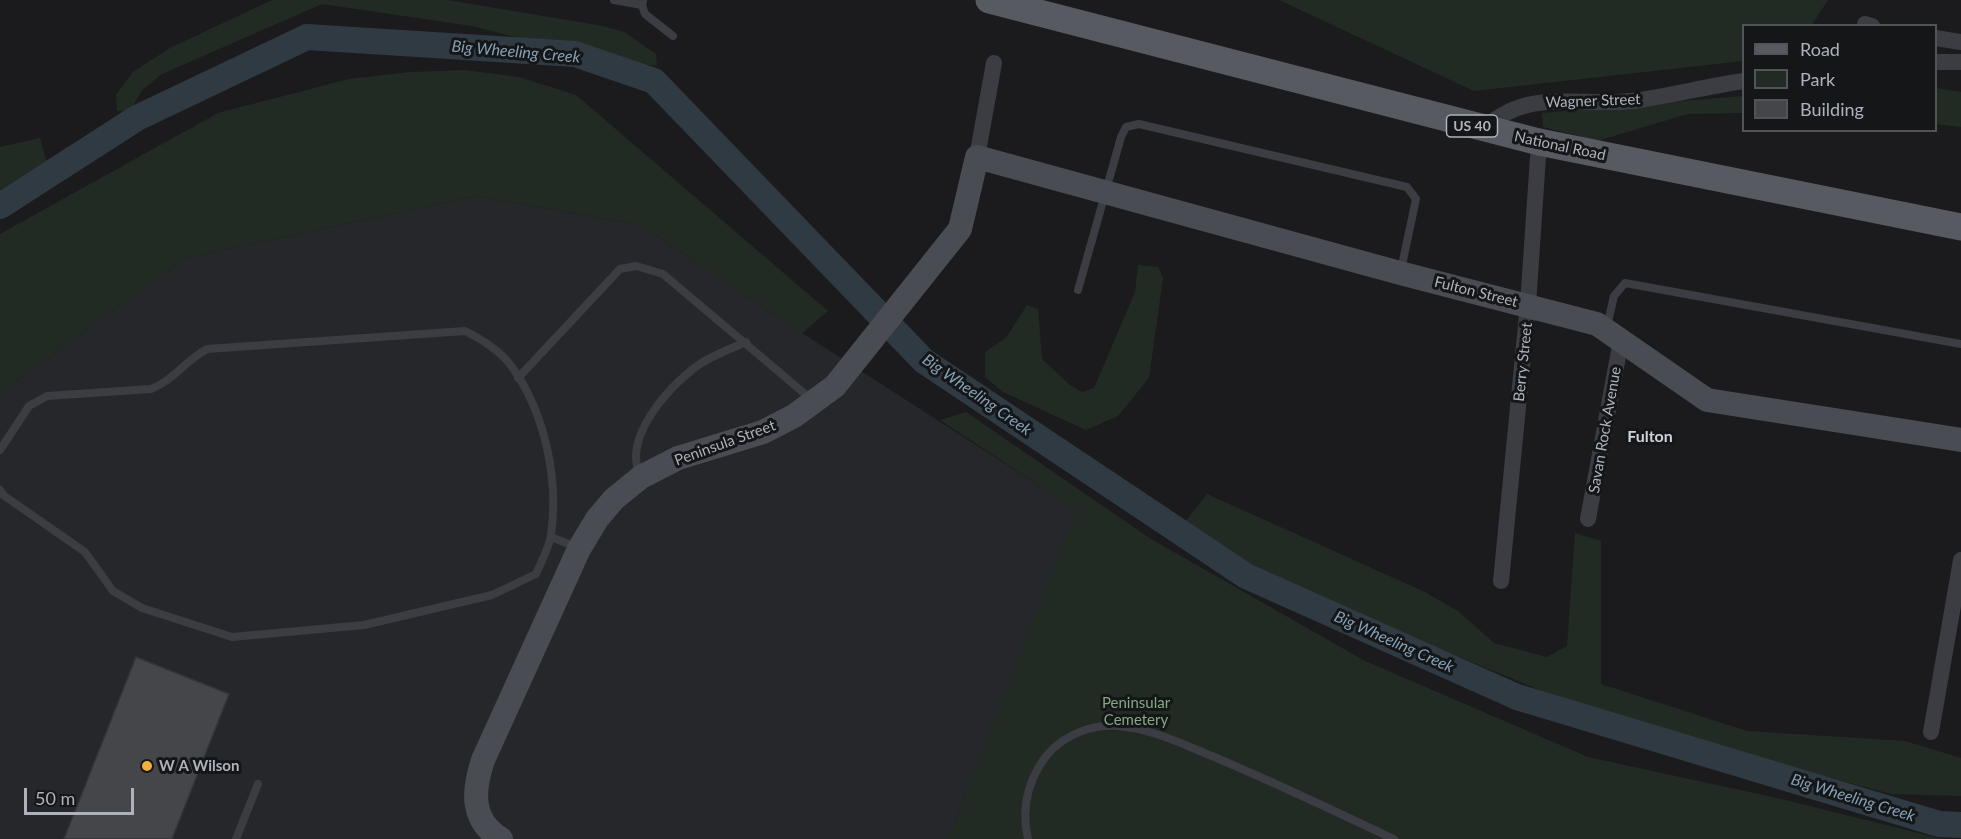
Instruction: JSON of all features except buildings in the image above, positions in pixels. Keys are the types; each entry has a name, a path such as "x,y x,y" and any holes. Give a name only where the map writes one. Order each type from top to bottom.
{"main road":[{"name":"National Road","path":"989,0 1539,142 1961,227"}],"street":[{"path":"1937,38 1961,42"},
{"path":"1937,62 1961,62"},
{"path":"977,157 994,63"},
{"name":"Wagner Street","path":"1484,129 1493,121 1525,103 1636,101 1742,81"},
{"name":"Berry Street","path":"1501,581 1528,305 1539,142"},
{"name":"Fulton Street","path":"977,157 1400,273 1597,324 1707,400 1961,440"},
{"name":"Peninsula Street","path":"501,839 491,833 482,820 475,784 483,760 579,549 597,519 614,499 641,477 678,458 763,432 794,416 835,386 960,228 977,157"},
{"name":"Savan Rock Avenue","path":"1588,519 1614,335"},
{"path":"1931,732 1961,560"}],"lane":[{"path":"614,0 643,2 645,14 673,36"},
{"path":"1078,290 1121,137 1126,127 1139,123 1407,187 1416,199 1400,273"},
{"path":"518,378 625,267 636,266 663,274 814,401"},
{"path":"1614,335 1614,296 1624,283 1961,344"},
{"path":"0,450 28,406 47,396 151,389 165,384 192,357 207,349 465,331 488,344 512,366 543,430 553,502 551,537 536,574 492,595 364,626 232,637 142,608 113,591 85,552 3,495 0,490"},
{"path":"641,477 634,465 634,454 642,431 657,406 675,385 703,362 746,342"},
{"path":"551,537 579,549"},
{"path":"1028,839 1025,803 1032,778 1044,757 1066,739 1090,728 1116,726 1162,736 1248,771 1394,839"},
{"path":"236,839 258,784"}],"shaded area":[{"path":"476,196 641,225 802,333 1077,510 948,839 0,839 0,393 185,258"}],"green space":[{"path":"272,0 447,0 603,26 624,32 656,54 657,66 605,60 472,26 322,4 162,74 142,90 130,111 117,111 116,95 133,72 170,48"},
{"path":"1279,0 1828,0 1813,24 1742,24 1742,61 1474,91"},
{"path":"464,70 519,77 576,95 828,311 802,333 641,225 476,196 185,258 0,393 0,234 218,113 349,79 410,72"},
{"path":"1937,88 1961,92 1961,127 1937,124"},
{"path":"1742,96 1742,113 1688,114 1597,141 1543,127 1542,113"},
{"path":"40,138 46,161 0,190 0,147"},
{"path":"1138,265 1158,267 1163,278 1149,378 1118,416 1086,430 1003,392 985,377 985,352 1006,338 1027,305 1038,309 1042,359 1070,385 1082,392 1094,388 1135,292"},
{"name":"Peninsular Cemetery","path":"966,412 1151,539 1365,661 1588,757 1786,800 1942,839 948,839 1076,510 940,420"},
{"path":"1207,494 1425,592 1458,611 1494,643 1547,657 1567,646 1575,533 1601,541 1601,684 1747,731 1905,741 1961,758 1961,796 1891,794 1605,717 1283,584 1184,523"}],"waterway":[{"name":"Big Wheeling Creek","path":"0,206 137,118 307,37 575,54 654,81 924,361 1246,576 1517,697 1939,824 1961,825"}],"place":[{"name":"W A Wilson","path":"147,766"}],"district":[{"name":"Fulton","path":"1650,437"}]}
